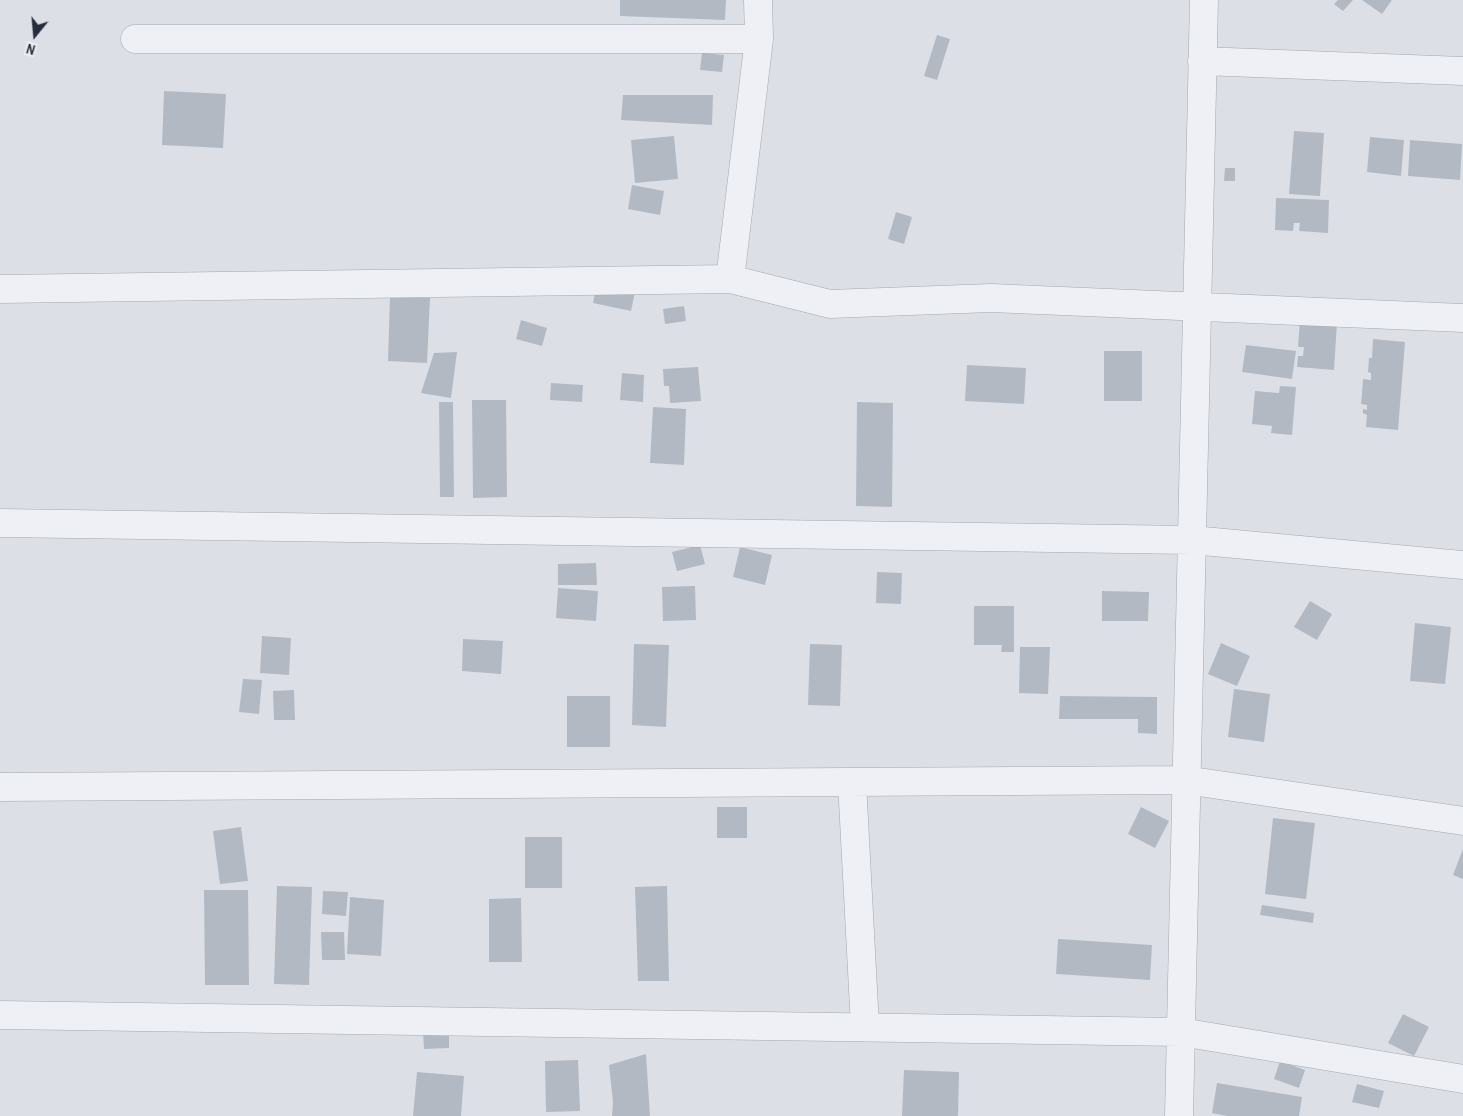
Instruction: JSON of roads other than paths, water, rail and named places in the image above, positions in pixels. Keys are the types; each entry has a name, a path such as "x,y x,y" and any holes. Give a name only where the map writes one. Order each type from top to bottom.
{"street":[{"path":"730,280 758,38 758,0"},
{"path":"1179,1116 1185,780 1204,0"},
{"path":"135,39 758,38"},
{"path":"1202,61 1463,71"},
{"path":"0,289 730,280 830,304 991,298 1463,318"},
{"path":"0,523 1192,540 1463,565"},
{"path":"0,787 1185,780 1463,821"},
{"path":"852,782 865,1027"},
{"path":"0,1015 1180,1032 1463,1079"}]}
